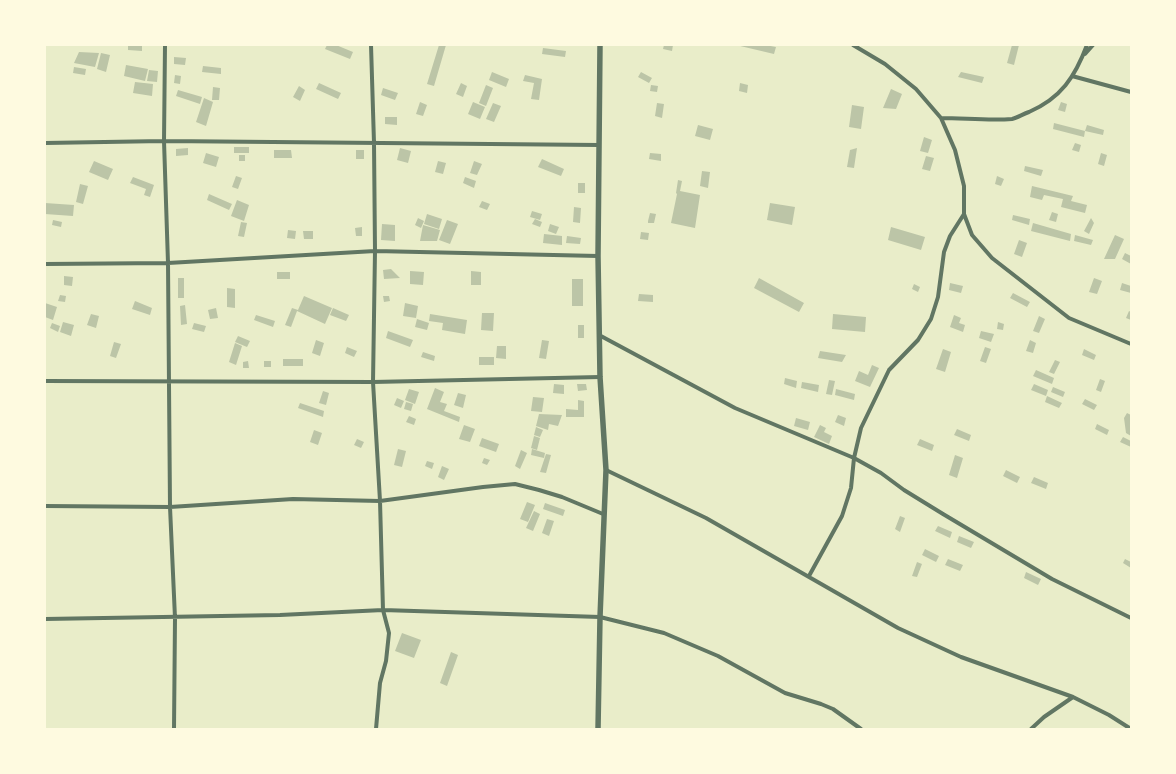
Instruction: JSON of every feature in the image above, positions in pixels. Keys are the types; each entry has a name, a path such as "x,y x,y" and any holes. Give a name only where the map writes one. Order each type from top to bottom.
{"street":[{"path":"165,45 164,141 168,263 170,507 175,618 174,729"},
{"path":"371,45 375,251 373,382 380,501 383,610 389,633 386,661 380,683 376,729"},
{"path":"598,729 603,514 606,470 599,335 598,256 600,45"},
{"path":"854,45 884,64 916,89 941,118 955,150 964,186 964,214 972,235 992,258 1069,318 1131,344"},
{"path":"941,118 1013,118 1044,106 1060,93 1072,76 1087,45"},
{"path":"1083,56 1093,45"},
{"path":"1072,76 1131,92"},
{"path":"45,143 164,141 599,145"},
{"path":"809,576 842,516 850,488 854,458 861,428 889,370 918,340 931,319 938,297 944,252 950,236 964,214"},
{"path":"45,264 168,263 375,251 598,256"},
{"path":"599,335 735,408 854,458 881,473 904,490 943,514 1052,579 1131,618"},
{"path":"45,381 373,382 600,376"},
{"path":"606,470 706,518 898,628 961,657 1073,697 1109,714 1131,729"},
{"path":"45,506 170,507 293,500 380,501 515,484 562,497 603,514"},
{"path":"45,619 175,618 383,610 600,617 664,633 718,656 785,693 833,709 861,729"},
{"path":"1031,729 1044,717 1073,697"}],"building":[{"path":"128,45 142,45 142,51 128,50"},
{"path":"327,45 336,45 353,52 350,59 325,49"},
{"path":"439,45 446,45 434,86 427,84"},
{"path":"664,45 673,45 672,51 663,49"},
{"path":"736,45 765,45 776,47 774,54"},
{"path":"1012,45 1019,45 1014,65 1007,63"},
{"path":"543,48 566,51 565,57 542,54"},
{"path":"79,52 99,53 95,67 74,63"},
{"path":"101,53 110,55 106,72 97,69"},
{"path":"174,57 186,58 185,65 174,64"},
{"path":"126,65 148,69 145,81 124,76"},
{"path":"203,66 221,68 221,74 202,72"},
{"path":"74,67 86,69 85,75 73,73"},
{"path":"149,70 158,71 157,82 147,81"},
{"path":"492,72 509,79 506,87 489,80"},
{"path":"641,72 652,78 649,83 638,77"},
{"path":"961,72 984,77 982,83 958,77"},
{"path":"175,75 181,76 180,84 174,83"},
{"path":"525,75 542,79 539,100 531,99 534,83 523,81"},
{"path":"135,82 153,84 152,96 133,93"},
{"path":"319,83 341,93 338,99 316,89"},
{"path":"461,83 467,86 463,97 456,94"},
{"path":"740,83 748,85 747,93 739,91"},
{"path":"486,85 493,88 486,106 479,103"},
{"path":"651,85 658,86 657,92 650,91"},
{"path":"299,86 305,90 300,101 293,97"},
{"path":"213,87 220,88 219,100 212,100"},
{"path":"383,88 398,93 395,100 381,95"},
{"path":"891,89 902,94 896,109 883,108"},
{"path":"178,90 202,97 200,104 176,96"},
{"path":"204,98 213,102 206,126 196,122"},
{"path":"420,102 427,105 423,116 416,114"},
{"path":"473,102 485,107 480,119 468,114"},
{"path":"1061,102 1067,104 1065,112 1058,110"},
{"path":"493,103 501,106 494,122 486,119"},
{"path":"657,103 664,104 662,118 655,116"},
{"path":"852,105 864,107 861,129 849,127"},
{"path":"385,117 397,117 397,125 385,124"},
{"path":"1054,123 1085,131 1084,137 1053,129"},
{"path":"698,125 713,129 710,140 695,136"},
{"path":"1087,125 1104,130 1103,135 1085,131"},
{"path":"924,137 932,140 928,153 920,151"},
{"path":"1075,143 1081,145 1079,152 1072,150"},
{"path":"234,147 249,147 249,153 234,153"},
{"path":"188,148 188,155 176,156 176,149"},
{"path":"400,148 411,151 408,163 397,160"},
{"path":"857,148 854,168 847,167 850,150"},
{"path":"274,150 291,150 292,158 274,158"},
{"path":"356,150 364,150 364,159 356,159"},
{"path":"206,153 219,157 216,167 203,163"},
{"path":"650,153 661,154 661,161 649,159"},
{"path":"1101,153 1107,155 1104,166 1098,164"},
{"path":"239,155 245,155 245,161 239,161"},
{"path":"926,156 934,158 930,171 922,169"},
{"path":"542,159 564,169 561,176 538,167"},
{"path":"94,161 113,169 108,180 89,172"},
{"path":"438,161 446,163 443,174 435,172"},
{"path":"474,161 482,164 477,175 470,173"},
{"path":"1025,166 1043,170 1041,176 1024,171"},
{"path":"702,171 710,172 708,188 700,186"},
{"path":"236,176 242,178 238,189 232,187"},
{"path":"997,176 1004,179 1001,186 995,184"},
{"path":"133,177 154,185 150,197 144,195 146,189 130,183"},
{"path":"465,177 476,181 474,188 463,183"},
{"path":"678,180 682,181 680,191 700,195 695,228 671,223 677,194"},
{"path":"578,183 585,183 585,193 578,193"},
{"path":"80,184 88,186 83,204 76,202"},
{"path":"1032,186 1073,196 1071,201 1087,205 1085,213 1061,207 1063,199 1044,195 1042,200 1030,197"},
{"path":"209,194 232,204 229,210 207,200"},
{"path":"237,200 249,205 244,221 231,216"},
{"path":"482,201 490,204 487,210 479,207"},
{"path":"45,203 74,205 73,216 45,214"},
{"path":"770,203 795,207 792,225 767,220"},
{"path":"574,207 581,208 580,223 573,222"},
{"path":"532,211 542,214 540,220 530,217"},
{"path":"1052,212 1058,214 1056,222 1049,220"},
{"path":"650,213 656,214 654,223 648,223"},
{"path":"427,214 442,219 439,229 424,224"},
{"path":"1013,215 1030,219 1029,225 1012,220"},
{"path":"418,218 424,221 421,228 415,225"},
{"path":"1091,218 1094,223 1089,234 1084,231"},
{"path":"535,219 542,222 540,227 532,224"},
{"path":"53,220 62,222 61,227 52,225"},
{"path":"447,220 458,224 450,244 439,240"},
{"path":"241,222 247,223 244,237 238,236"},
{"path":"1033,223 1071,234 1070,241 1031,231"},
{"path":"382,224 395,225 395,241 381,240"},
{"path":"550,224 559,227 556,234 548,231"},
{"path":"423,225 440,230 437,241 420,241"},
{"path":"362,227 362,236 356,236 355,228"},
{"path":"891,227 925,237 921,250 888,240"},
{"path":"288,230 296,231 295,239 287,238"},
{"path":"303,231 313,231 313,239 304,239"},
{"path":"641,232 649,233 648,240 640,239"},
{"path":"544,234 562,236 562,245 543,243"},
{"path":"1075,235 1093,240 1091,245 1074,241"},
{"path":"1115,235 1124,239 1115,259 1104,259"},
{"path":"567,236 581,238 580,244 566,243"},
{"path":"1019,240 1027,243 1022,257 1014,254"},
{"path":"1125,253 1131,256 1131,264 1122,259"},
{"path":"391,269 400,278 384,279 383,270"},
{"path":"410,271 424,272 423,285 410,284"},
{"path":"471,271 481,272 481,285 471,285"},
{"path":"277,272 290,272 290,279 277,279"},
{"path":"64,276 73,277 72,286 64,285"},
{"path":"178,278 184,278 184,298 178,298"},
{"path":"759,278 804,303 799,312 754,288"},
{"path":"1094,278 1102,281 1097,294 1089,292"},
{"path":"572,279 583,279 583,306 572,306"},
{"path":"950,283 963,286 961,293 949,290"},
{"path":"1122,283 1131,286 1131,293 1120,290"},
{"path":"914,284 920,287 918,292 912,289"},
{"path":"227,288 235,289 235,308 227,307"},
{"path":"1013,293 1030,302 1027,307 1010,298"},
{"path":"639,294 653,295 653,302 638,301"},
{"path":"60,295 66,296 65,302 58,301"},
{"path":"304,296 332,308 325,324 297,311 291,327 285,325 292,308 298,310"},
{"path":"383,296 389,296 390,301 384,302"},
{"path":"135,301 152,308 150,315 132,309"},
{"path":"45,303 57,307 53,320 45,317"},
{"path":"405,303 418,306 416,318 403,316"},
{"path":"185,305 187,324 181,325 180,306"},
{"path":"216,308 218,318 210,319 208,310"},
{"path":"333,308 349,315 346,321 330,315"},
{"path":"1129,311 1131,312 1131,320 1126,318"},
{"path":"482,313 494,313 493,331 481,330"},
{"path":"91,314 99,316 96,328 87,325"},
{"path":"430,314 467,320 465,334 442,330 443,323 429,321"},
{"path":"833,314 866,317 865,332 832,329"},
{"path":"256,315 275,321 273,327 254,320"},
{"path":"954,315 961,318 959,323 965,325 963,332 950,327"},
{"path":"1039,316 1045,319 1039,333 1033,331"},
{"path":"417,319 429,323 427,330 415,327"},
{"path":"63,322 74,325 71,336 60,332"},
{"path":"998,322 1004,324 1003,330 997,329"},
{"path":"52,323 60,326 58,332 50,328"},
{"path":"194,323 206,326 204,332 192,329"},
{"path":"578,325 584,325 584,338 578,338"},
{"path":"388,331 413,340 410,347 386,338"},
{"path":"981,331 994,334 991,342 979,338"},
{"path":"238,336 250,341 247,347 235,342"},
{"path":"316,340 324,343 320,356 312,353"},
{"path":"542,340 549,341 546,359 539,358"},
{"path":"1030,340 1036,343 1033,353 1026,351"},
{"path":"114,342 121,344 116,358 110,356"},
{"path":"235,343 242,346 236,365 229,362"},
{"path":"497,346 506,346 506,359 496,358"},
{"path":"347,347 357,351 354,357 345,353"},
{"path":"985,347 991,349 986,363 980,361"},
{"path":"943,349 951,352 945,372 936,369"},
{"path":"1084,349 1096,355 1094,360 1082,355"},
{"path":"820,351 846,355 842,362 818,358"},
{"path":"423,352 435,356 434,361 421,357"},
{"path":"479,357 494,357 494,365 479,365"},
{"path":"283,359 303,359 303,366 283,366"},
{"path":"1055,360 1060,362 1054,374 1049,372"},
{"path":"248,361 249,368 243,368 243,362"},
{"path":"264,361 271,361 271,367 264,367"},
{"path":"872,365 879,368 870,387 855,381 859,371 868,375"},
{"path":"1036,370 1054,378 1052,384 1033,376"},
{"path":"785,378 797,381 796,388 784,384"},
{"path":"1100,379 1105,381 1101,392 1096,390"},
{"path":"829,380 835,381 832,395 826,394"},
{"path":"802,382 819,385 818,392 801,388"},
{"path":"554,384 564,385 564,394 553,393"},
{"path":"577,384 586,384 587,390 578,391"},
{"path":"1034,384 1048,390 1046,396 1031,390"},
{"path":"1053,387 1065,392 1063,397 1051,392"},
{"path":"435,388 444,392 440,402 447,404 444,411 460,417 459,422 427,409"},
{"path":"409,389 419,392 415,404 405,400"},
{"path":"836,389 855,394 854,400 835,395"},
{"path":"323,391 329,393 326,405 319,403"},
{"path":"458,393 466,395 463,408 454,405"},
{"path":"1047,396 1062,403 1059,408 1045,402"},
{"path":"533,397 544,398 542,412 531,411"},
{"path":"397,398 404,401 401,408 394,405"},
{"path":"1085,399 1097,405 1094,410 1082,404"},
{"path":"578,400 584,401 584,417 566,417 566,409 578,410"},
{"path":"406,402 413,404 411,411 404,409"},
{"path":"300,403 324,411 323,417 298,408"},
{"path":"1127,413 1131,415 1131,436 1126,433 1124,418"},
{"path":"539,414 562,415 558,426 549,424 548,430 536,426"},
{"path":"838,415 846,418 844,426 835,422"},
{"path":"409,416 416,419 414,425 406,422"},
{"path":"796,418 810,422 808,430 794,426"},
{"path":"1097,424 1109,430 1107,435 1095,429"},
{"path":"464,425 475,429 470,442 459,439"},
{"path":"820,425 826,428 824,432 832,436 829,444 814,437"},
{"path":"536,427 543,430 540,437 534,435"},
{"path":"957,429 971,435 969,441 954,435"},
{"path":"314,430 322,433 318,445 310,442"},
{"path":"534,436 540,438 537,450 531,448"},
{"path":"1123,437 1131,441 1131,447 1120,442"},
{"path":"482,438 499,444 496,452 479,446"},
{"path":"357,439 364,442 361,448 354,445"},
{"path":"920,439 934,445 932,451 917,445"},
{"path":"398,449 406,451 402,467 394,465"},
{"path":"532,449 545,453 544,458 531,455"},
{"path":"521,450 527,453 520,469 515,466"},
{"path":"546,454 551,455 546,473 540,472"},
{"path":"955,455 963,458 957,478 949,475"},
{"path":"484,458 490,460 487,465 482,463"},
{"path":"427,461 434,463 432,469 425,466"},
{"path":"442,466 449,469 444,480 438,477"},
{"path":"1006,470 1020,477 1017,483 1003,476"},
{"path":"1034,477 1048,483 1046,489 1031,483"},
{"path":"527,502 535,505 528,522 520,519"},
{"path":"545,503 565,510 563,516 543,509"},
{"path":"534,511 540,514 533,531 526,528"},
{"path":"900,516 905,518 900,532 895,529"},
{"path":"547,519 554,521 549,536 542,533"},
{"path":"938,526 952,532 950,538 935,531"},
{"path":"959,536 974,542 971,548 957,542"},
{"path":"925,549 939,556 936,562 922,555"},
{"path":"948,559 963,565 960,571 945,565"},
{"path":"1125,559 1131,562 1131,568 1123,563"},
{"path":"917,562 922,564 917,577 912,576"},
{"path":"1026,572 1041,579 1038,585 1024,578"},
{"path":"402,633 421,640 414,658 395,651"},
{"path":"451,652 458,655 447,686 440,683"}]}
